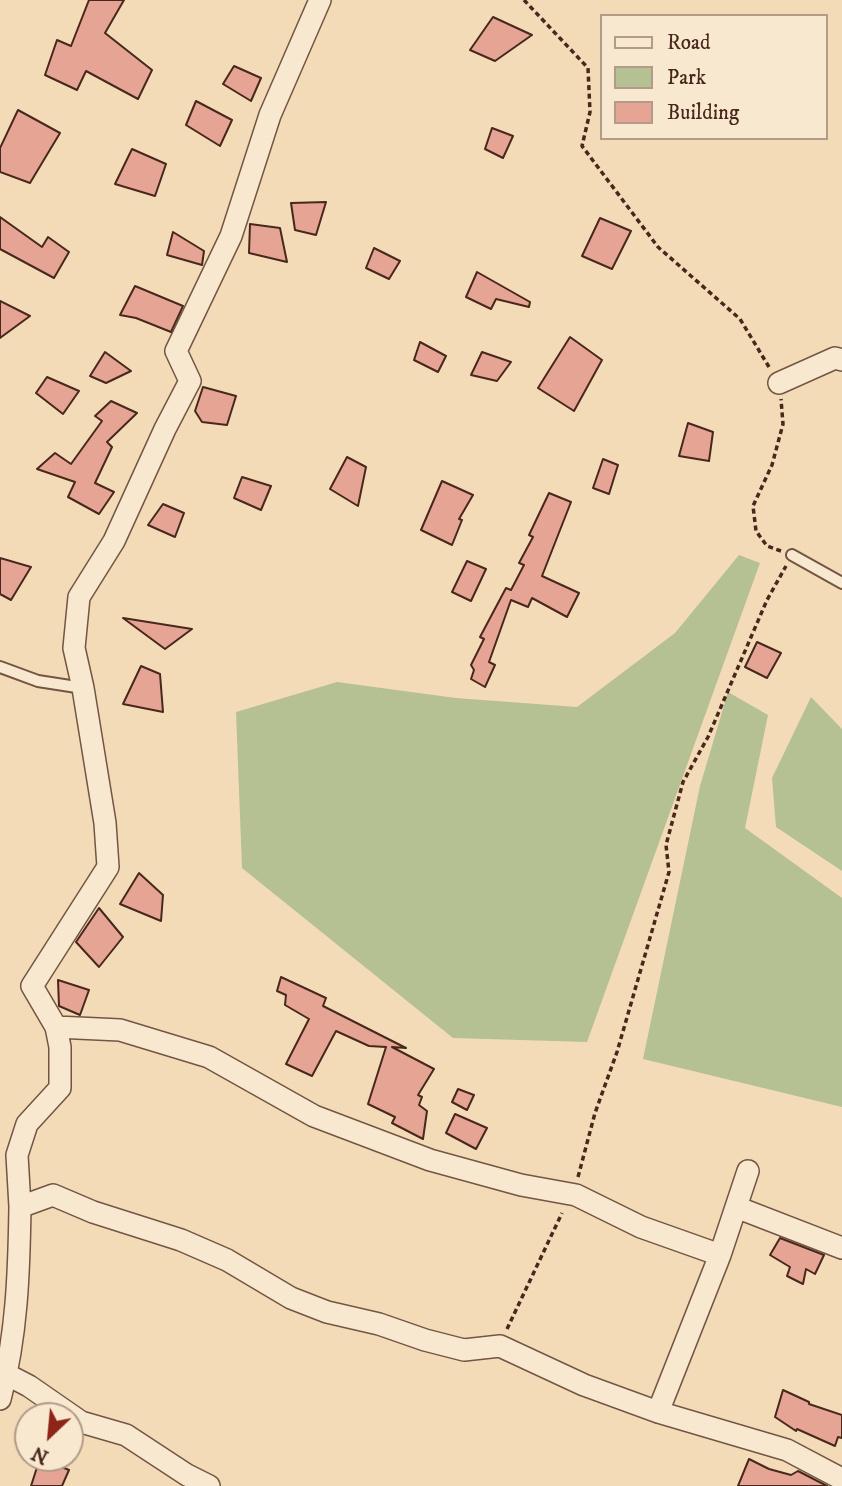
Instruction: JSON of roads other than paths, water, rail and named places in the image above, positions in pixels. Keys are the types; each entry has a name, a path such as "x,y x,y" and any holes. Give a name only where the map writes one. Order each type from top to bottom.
{"street":[{"path":"0,1399 19,1278 20,1207 17,1155 27,1124 60,1088 60,1046 55,1027 32,986 108,867 105,823 74,648 79,597 114,541 190,381 176,351 230,236 270,115 320,0"},
{"path":"779,383 835,358 842,360"},
{"path":"55,1027 120,1030 209,1057 326,1121 430,1160 521,1185 571,1194 641,1227 720,1255"},
{"path":"658,1412 720,1255 748,1171"},
{"path":"20,1207 53,1195 93,1212 181,1240 227,1260 290,1298 327,1312 379,1324 464,1350 498,1346 584,1385 658,1412 787,1450 842,1479"},
{"path":"736,1207 842,1248"},
{"path":"3,1372 81,1422 126,1435 187,1475 209,1486"}],"lane":[{"path":"792,555 842,583"},
{"path":"0,667 38,681 83,688"}]}
